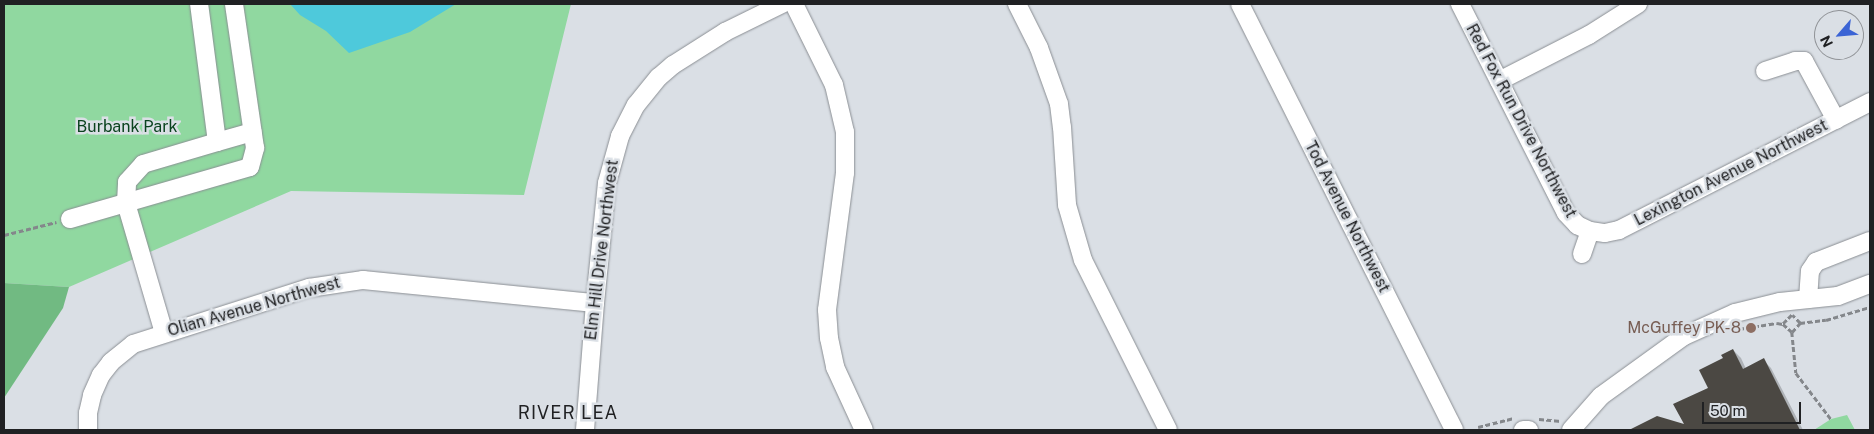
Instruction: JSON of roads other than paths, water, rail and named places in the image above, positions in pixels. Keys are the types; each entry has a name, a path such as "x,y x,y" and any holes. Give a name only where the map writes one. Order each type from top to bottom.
{"street":[{"path":"199,4 217,142"},
{"path":"70,219 250,167 255,148 234,4"},
{"name":"Elm Hill Drive Northwest","path":"585,430 595,302 610,168 620,136 636,105 659,78 686,54 782,4"},
{"path":"794,4 834,86 845,132 845,173 827,310 829,338 835,367 864,430"},
{"path":"1017,4 1039,48 1059,104 1067,205 1076,242 1083,260 1168,430"},
{"name":"Tod Avenue Northwest","path":"1240,4 1454,430"},
{"name":"Red Fox Run Drive Northwest","path":"1460,4 1566,213 1576,224 1590,231"},
{"path":"1499,81 1589,35 1634,5"},
{"path":"1765,71 1795,61 1804,62 1836,120"},
{"name":"Lexington Avenue Northwest","path":"1590,231 1605,233 1619,230 1870,102"},
{"path":"164,333 126,203 127,182 143,164 253,132"},
{"path":"1582,254 1590,231"},
{"path":"1808,299 1810,272 1816,262 1870,241"},
{"name":"Olian Avenue Northwest","path":"88,430 88,413 92,395 104,370 121,352 133,344 309,288 350,280 385,281 595,302"},
{"path":"1571,430 1601,396 1684,336 1735,313 1780,302 1838,296 1870,284"},
{"path":"1523,430 1529,430"}],"water":[{"path":"290,4 456,4 410,32 349,53 326,31 300,15"}],"place":[{"name":"McGuffey PK-8","path":"1751,328"}],"district":[{"name":"RIVER LEA","path":"568,413"}],"park label":[{"name":"Burbank Park","path":"127,127"}]}
